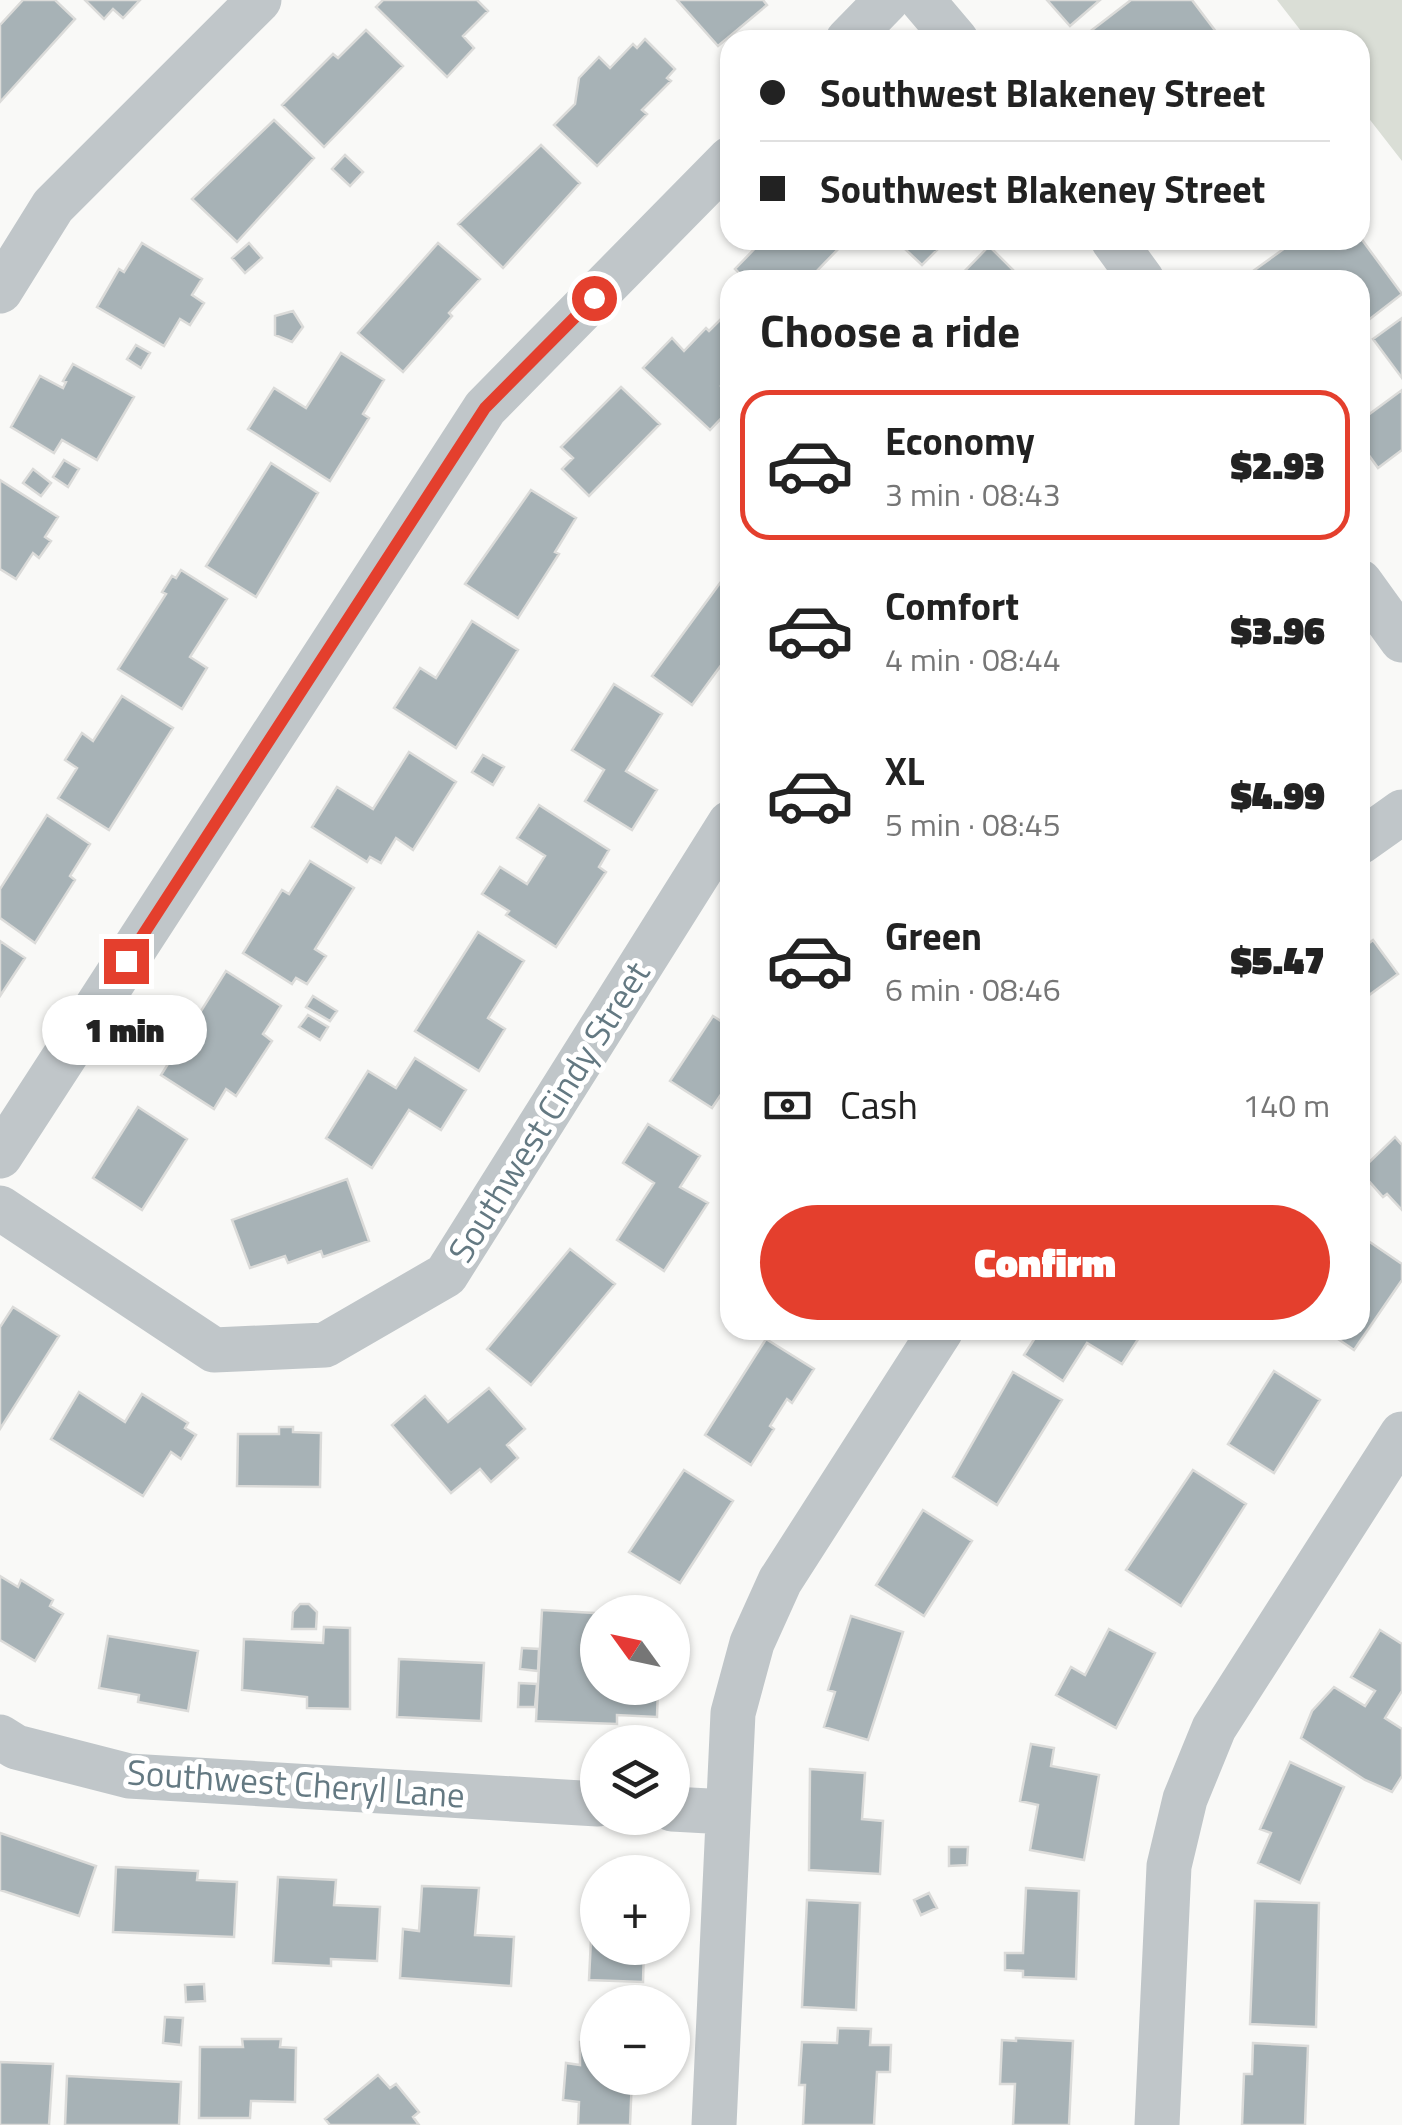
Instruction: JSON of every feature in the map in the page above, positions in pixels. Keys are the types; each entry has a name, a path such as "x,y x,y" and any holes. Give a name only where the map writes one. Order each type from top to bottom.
{"street":[{"path":"0,291 53,206 258,0"},
{"path":"858,30 887,0"},
{"path":"922,0 948,30"},
{"path":"0,1156 485,408 720,170"},
{"path":"1370,596 1402,640"},
{"path":"1370,835 1402,812"},
{"name":"Southwest Cindy Street","path":"0,1208 214,1350 326,1344 446,1275 720,840"},
{"path":"714,2125 733,1714 752,1643 780,1581 935,1340"},
{"path":"1158,2125 1169,1866 1185,1799 1214,1728 1402,1434"},
{"name":"Southwest Cheryl Lane","path":"0,1736 16,1747 129,1776 580,1803"},
{"path":"690,1810 727,1812"}],"shaded area":[{"path":"1277,0 1402,0 1402,161 1370,120 1370,30 1300,30"}],"building":[{"path":"23,0 55,0 75,19 0,102 0,25"},
{"path":"85,0 140,0 123,18 113,9 104,19"},
{"path":"383,0 477,0 488,11 463,36 474,48 447,77 376,7"},
{"path":"677,0 763,0 767,5 737,30 720,30 718,46"},
{"path":"1047,0 1100,0 1070,26"},
{"path":"1131,0 1192,0 1215,30 1092,30"},
{"path":"366,30 403,66 324,147 282,105 333,54 338,58"},
{"path":"645,39 675,69 667,78 671,81 642,110 647,114 597,166 554,125 575,104 579,78 599,57 610,68 633,44 637,48"},
{"path":"274,120 314,158 237,242 192,199"},
{"path":"541,145 580,183 503,268 458,224"},
{"path":"345,155 363,172 350,186 332,169"},
{"path":"142,243 202,279 192,295 204,303 190,325 180,319 164,346 97,307 119,269 124,272"},
{"path":"249,243 262,258 245,273 232,258"},
{"path":"438,243 480,279 403,372 358,333"},
{"path":"753,250 837,250 818,270 735,269"},
{"path":"906,250 937,250 922,265"},
{"path":"985,250 993,250 1013,270 966,270"},
{"path":"1282,250 1370,250 1402,294 1370,319 1370,270 1254,270"},
{"path":"293,311 303,327 292,342 275,335 275,316"},
{"path":"1402,318 1402,378 1373,339"},
{"path":"720,320 720,420 710,430 643,368 672,338 684,351 706,328 709,331"},
{"path":"136,345 150,353 141,368 127,359"},
{"path":"341,353 384,380 363,414 369,418 330,481 248,429 274,388 306,408"},
{"path":"73,364 134,397 97,460 62,440 54,453 11,427 40,376 63,388"},
{"path":"621,387 660,424 589,496 562,469 573,458 561,447"},
{"path":"1402,390 1402,450 1378,468 1370,457 1370,414"},
{"path":"64,460 79,469 68,487 53,477"},
{"path":"271,463 318,493 256,597 206,566"},
{"path":"33,469 51,483 41,496 23,483"},
{"path":"0,480 58,517 45,537 51,541 39,558 33,553 16,579 0,569"},
{"path":"531,490 576,518 555,552 559,554 518,618 465,584"},
{"path":"181,570 227,599 190,657 207,668 182,709 118,669 166,594 162,592 172,576 176,578"},
{"path":"720,583 720,667 692,705 652,676"},
{"path":"472,621 518,650 456,748 394,708 420,668 436,678"},
{"path":"614,684 662,714 626,771 657,790 632,830 585,801 604,770 572,750"},
{"path":"122,696 173,728 109,830 58,798 77,768 65,760 82,733 93,741"},
{"path":"409,752 456,782 413,850 396,838 381,863 370,857 367,862 312,827 337,787 373,809"},
{"path":"483,755 504,767 493,785 472,772"},
{"path":"539,805 609,850 599,867 606,872 556,947 506,915 509,911 482,894 500,867 527,884 545,856 517,838"},
{"path":"47,815 90,844 70,876 75,880 35,943 0,918 0,889"},
{"path":"310,861 354,888 315,949 326,956 307,984 296,978 292,984 243,953 282,890 289,894"},
{"path":"478,932 524,961 488,1018 505,1029 479,1071 415,1031"},
{"path":"1373,940 1398,974 1370,994"},
{"path":"0,941 25,958 0,996"},
{"path":"226,971 281,1006 263,1034 272,1041 236,1096 226,1089 214,1109 161,1075"},
{"path":"313,996 337,1011 330,1021 306,1007"},
{"path":"308,1015 328,1027 320,1040 299,1027"},
{"path":"713,1016 720,1021 720,1096 712,1108 670,1081"},
{"path":"415,1058 466,1090 441,1130 409,1110 372,1168 326,1138 368,1071 396,1088"},
{"path":"138,1107 187,1139 142,1210 93,1178"},
{"path":"648,1124 700,1156 680,1187 708,1203 664,1271 617,1240 654,1183 623,1163"},
{"path":"1395,1137 1402,1145 1402,1210 1370,1182 1370,1161"},
{"path":"347,1179 369,1241 323,1257 321,1251 288,1263 285,1256 250,1268 232,1220"},
{"path":"1370,1242 1402,1264 1402,1280 1370,1327"},
{"path":"570,1249 615,1284 531,1385 487,1349"},
{"path":"13,1307 59,1336 0,1429 0,1327"},
{"path":"765,1340 814,1369 792,1403 787,1399 751,1465 705,1435"},
{"path":"1034,1340 1138,1340 1122,1364 1087,1343 1063,1381 1024,1355"},
{"path":"1340,1340 1361,1340 1354,1350"},
{"path":"1274,1371 1320,1400 1274,1473 1228,1444"},
{"path":"1013,1372 1062,1400 997,1505 953,1477"},
{"path":"489,1388 525,1429 507,1445 518,1458 491,1482 480,1469 451,1493 392,1425 425,1396 448,1422"},
{"path":"79,1392 125,1422 142,1394 188,1423 185,1428 196,1435 181,1459 171,1452 143,1496 51,1439"},
{"path":"279,1427 321,1433 320,1487 237,1486 238,1434 279,1434"},
{"path":"684,1470 733,1501 680,1583 629,1552"},
{"path":"1193,1470 1246,1504 1181,1606 1126,1570"},
{"path":"923,1510 972,1541 924,1616 876,1585"},
{"path":"0,1576 18,1587 21,1580 53,1600 50,1606 63,1614 35,1661 0,1640"},
{"path":"300,1604 309,1604 317,1612 316,1629 292,1629 293,1612"},
{"path":"542,1610 580,1612 580,1705 657,1705 657,1717 617,1715 617,1724 536,1721"},
{"path":"851,1616 903,1632 868,1740 824,1727 835,1692 828,1690"},
{"path":"324,1627 350,1628 350,1709 307,1708 307,1697 242,1690 244,1639 323,1643"},
{"path":"1109,1629 1155,1653 1116,1728 1056,1695 1071,1667 1085,1675"},
{"path":"1380,1630 1402,1644 1402,1691 1385,1718 1402,1729 1402,1776 1392,1792 1365,1780 1301,1738 1312,1711 1334,1687 1365,1706 1375,1691 1351,1677"},
{"path":"108,1636 198,1651 188,1711 138,1702 139,1695 99,1688"},
{"path":"522,1648 539,1649 538,1671 520,1669"},
{"path":"399,1659 484,1663 481,1721 397,1717"},
{"path":"519,1683 537,1684 535,1707 518,1707"},
{"path":"1031,1744 1054,1748 1051,1766 1099,1775 1084,1860 1030,1850 1038,1805 1020,1801"},
{"path":"1290,1762 1344,1787 1300,1883 1258,1863 1271,1833 1260,1829"},
{"path":"810,1769 865,1773 862,1819 883,1821 880,1874 809,1870"},
{"path":"0,1833 96,1866 79,1916 0,1890"},
{"path":"949,1847 968,1847 967,1865 949,1866"},
{"path":"116,1867 198,1871 197,1880 237,1882 234,1937 113,1932"},
{"path":"278,1877 336,1880 334,1905 380,1907 377,1961 331,1959 331,1966 273,1963"},
{"path":"422,1886 479,1888 475,1935 514,1937 511,1986 400,1978 403,1929 419,1931"},
{"path":"1026,1888 1079,1891 1076,1979 1023,1977 1023,1971 1005,1970 1005,1953 1023,1953"},
{"path":"929,1893 937,1908 921,1915 914,1900"},
{"path":"807,1900 860,1903 856,2010 802,2007"},
{"path":"1255,1901 1319,1903 1316,2027 1250,2024"},
{"path":"590,1965 644,1965 643,1982 589,1980"},
{"path":"204,1984 205,2001 186,2002 185,1985"},
{"path":"165,2017 183,2018 181,2045 163,2043"},
{"path":"838,2028 871,2029 870,2045 891,2045 890,2072 877,2072 874,2125 803,2125 805,2085 799,2085 802,2042 837,2043"},
{"path":"242,2039 281,2039 280,2047 296,2048 295,2102 251,2101 250,2118 199,2118 200,2047 243,2047"},
{"path":"1002,2040 1073,2041 1069,2125 1013,2125 1015,2084 1000,2084"},
{"path":"1253,2043 1308,2046 1305,2125 1242,2125 1244,2074 1252,2074"},
{"path":"0,2062 53,2064 49,2125 0,2125"},
{"path":"566,2063 580,2065 580,2095 631,2095 630,2125 578,2125 579,2102 563,2100"},
{"path":"378,2075 390,2088 396,2084 419,2112 413,2117 419,2125 330,2125 325,2119"},
{"path":"67,2076 181,2082 179,2125 65,2125"}],"route":[{"path":"126,961 485,408 594,298"}]}
